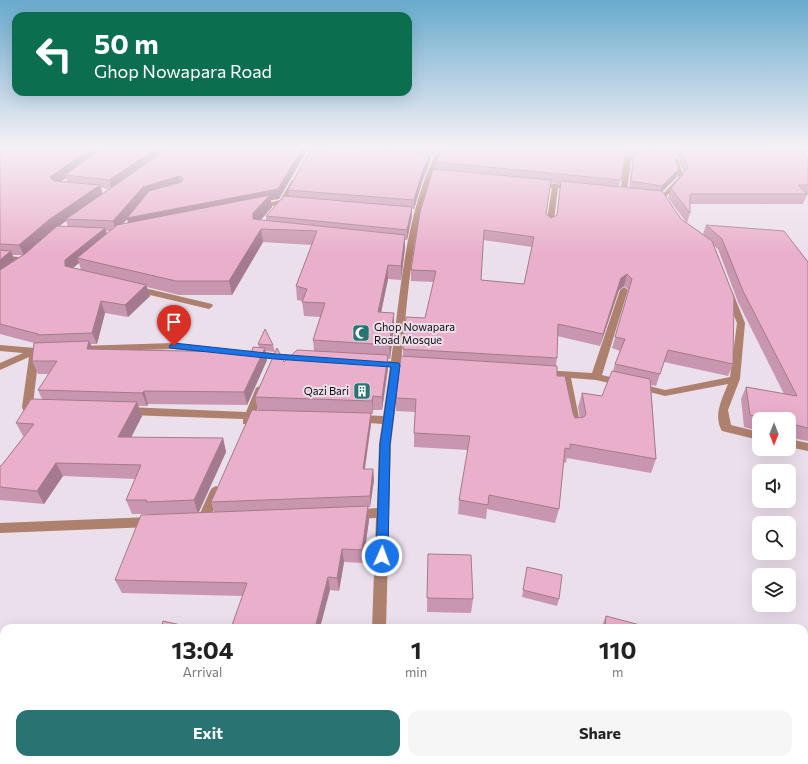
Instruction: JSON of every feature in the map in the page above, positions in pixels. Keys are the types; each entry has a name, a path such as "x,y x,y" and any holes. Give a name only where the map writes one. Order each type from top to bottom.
{"street":[{"path":"273,213 283,202 293,183"},
{"path":"379,624 385,444 396,365 407,245 413,212 430,183"},
{"path":"623,194 625,183"},
{"path":"654,197 664,201 678,183"},
{"path":"531,184 577,188"},
{"path":"550,225 554,186"},
{"path":"615,193 638,195"},
{"path":"252,208 283,202 299,203"},
{"path":"0,257 29,258 16,269"},
{"path":"126,286 209,306"},
{"path":"727,287 741,323 735,379 723,410 726,428 752,434"},
{"path":"596,377 624,290"},
{"path":"0,348 35,351 174,346 273,360 313,359"},
{"path":"0,367 35,351"},
{"path":"35,351 26,407 50,408"},
{"path":"366,363 427,366"},
{"path":"534,372 596,377 665,392 735,379"},
{"path":"565,374 576,427"},
{"path":"243,429 265,379"},
{"path":"114,410 272,416"},
{"path":"350,419 388,420"},
{"path":"796,444 808,447"},
{"path":"203,520 222,478"},
{"path":"344,515 383,513"},
{"path":"188,520 219,519"},
{"path":"0,528 164,521"}],"building":[{"path":"0,183 73,183 100,185 50,219 19,245 0,244"},
{"path":"119,183 157,183 143,187 113,221 66,219"},
{"path":"180,183 282,183 278,189 127,218 149,191"},
{"path":"292,183 419,183 414,200 288,190"},
{"path":"429,183 551,183 546,214 551,218 557,215 561,183 578,183 662,191 681,219 712,241 734,297 733,364 668,350 660,374 615,364 625,339 615,337 632,279 627,274 621,278 603,334 558,324 557,358 403,349 406,317 425,318 436,271 411,270 420,212","holes":["484,230 534,237 524,284 481,280"]},
{"path":"641,183 665,183 662,186"},
{"path":"676,183 808,183 808,185 798,185 807,194 690,194 690,213 671,188"},
{"path":"270,195 253,213 253,219 405,235 401,266 388,265 378,312 394,313 389,345 313,340 325,303 302,302 307,289 296,286 317,231 261,229 229,281 176,281 77,258 117,225"},
{"path":"284,196 412,207 407,230 266,216"},
{"path":"706,225 784,231 808,262 808,428 796,425 796,412 752,412 752,416 750,415 746,387 797,396 743,291 722,239"},
{"path":"57,226 105,228 65,260 65,266 146,285 125,305 101,301 92,333 37,335 38,334 0,324 0,270 26,253"},
{"path":"0,250 11,251 0,260"},
{"path":"265,329 273,345 258,344"},
{"path":"89,341 87,349 235,352 252,351 253,347 265,348 244,392 144,391 142,393 38,390 57,361 32,361 34,343"},
{"path":"277,348 284,362 297,350 388,355 382,397 373,396 372,401 255,397"},
{"path":"401,356 557,366 557,376 565,376 575,418 584,417 586,414 582,393 602,396 612,371 650,379 656,459 570,444 570,449 565,448 559,509 489,495 488,505 459,500 470,436 414,433 416,399 396,398"},
{"path":"31,399 137,402 118,437 223,438 194,500 146,502 147,500 126,500 141,465 56,463 37,491 0,487 0,466 34,424 16,423"},
{"path":"252,410 371,413 363,469 373,469 370,496 211,502"},
{"path":"368,506 362,550 342,549 337,578 328,577 316,624 232,624 247,583 115,580 141,515"},
{"path":"428,554 471,555 473,599 427,598"},
{"path":"527,567 562,575 559,599 523,590"},
{"path":"606,616 636,624 605,624"},
{"path":"163,621 176,624 162,624"}],"place":[{"name":"Ghop Nowapara Road Mosque","path":"361,333"},
{"name":"Qazi Bari","path":"362,391"}],"route":[{"path":"174,346 275,357 396,365 385,444 382,556"}]}
